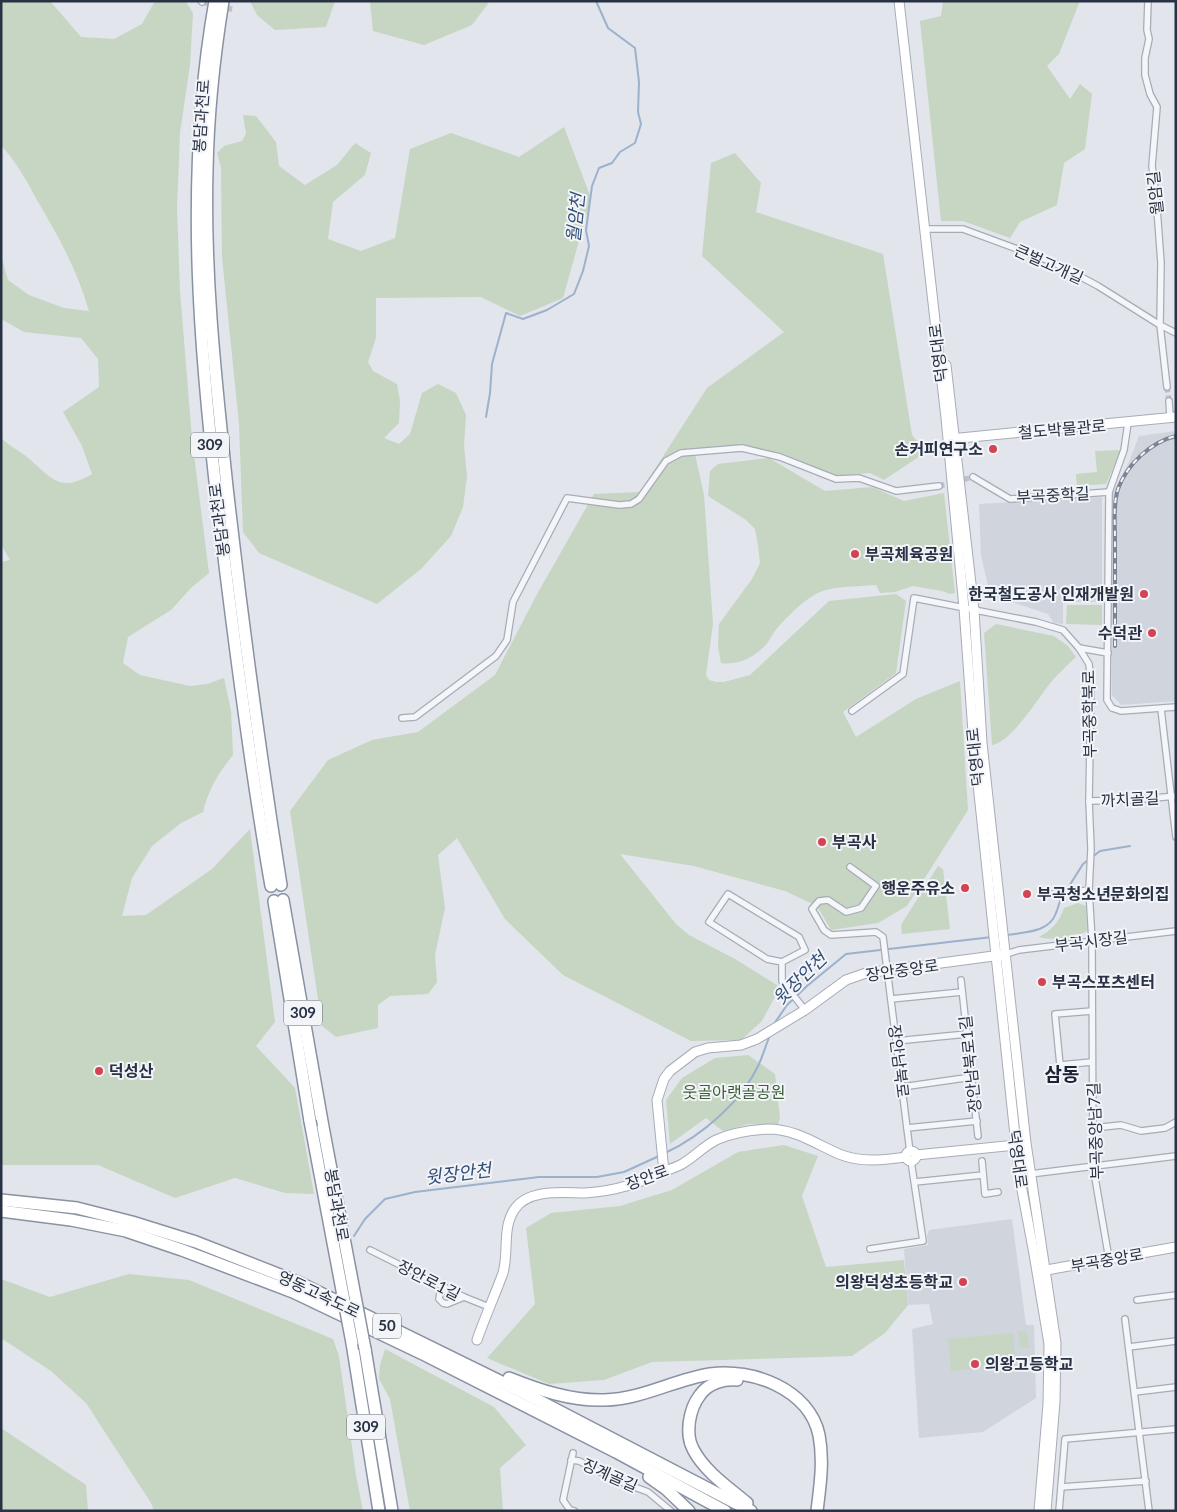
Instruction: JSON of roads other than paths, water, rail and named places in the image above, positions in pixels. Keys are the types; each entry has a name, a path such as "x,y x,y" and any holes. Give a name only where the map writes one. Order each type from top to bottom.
{"highway":[{"name":"봉담과천로","path":"215,1 204,74 198,160 197,242 200,327 209,434 253,779 276,886 235,558 213,335 207,248 206,169 216,50 223,1"},
{"name":"봉담과천로","path":"379,1511 352,1343 310,1121 279,900 324,1127 365,1349 392,1511"},
{"name":"영동고속도로","path":"1,1200 76,1208 132,1222 196,1242 298,1282 543,1402 751,1511"},
{"name":"영동고속도로","path":"1,1211 71,1220 126,1231 293,1292 436,1360 616,1452 725,1511"},
{"path":"440,1352 536,1388 576,1398 604,1400 628,1398 710,1374 751,1374 774,1383 791,1394 809,1413 819,1434 822,1459 817,1511"},
{"path":"756,1511 705,1466 693,1449 688,1429 692,1411 700,1394 713,1384 729,1379 751,1381 771,1388 789,1399 805,1417 813,1436 816,1460 810,1511"},
{"path":"616,1452 666,1489 689,1511"}],"street":[{"name":"덕영대로","path":"899,1 951,439 974,610 982,743 999,931 996,952 1016,1145 1022,1190 1056,1343 1055,1402 1046,1511"},
{"name":"덕영대로","path":"905,1 926,229"},
{"name":"월암길","path":"1148,1 1147,30 1149,38 1145,58 1145,75 1150,94 1157,108 1152,166 1161,263 1160,325 1167,387"},
{"name":"큰벌고개길","path":"926,229 963,229 1055,263 1098,286 1176,333"},
{"path":"1168,402 1173,417"},
{"name":"철도박물관로","path":"951,439 1128,423 1173,417"},
{"name":"부곡중학길","path":"1128,423 1124,450 1108,492 1108,700 1112,708 1121,711 1176,707"},
{"name":"덕영대로","path":"951,439 974,746 999,931 1005,950 1049,1344 1048,1404 1039,1511"},
{"path":"402,718 414,717 496,656 507,640 513,602 567,498 619,505 631,504 639,499 666,461 682,453 742,448 780,457 836,479 859,478 896,491 939,486"},
{"name":"부곡중학길","path":"973,477 1010,499 1108,492"},
{"name":"부곡중학북로","path":"852,711 903,674 914,598 1036,622 1063,630 1079,648 1089,664 1091,682 1090,890"},
{"path":"1079,648 1108,653"},
{"name":"까치골길","path":"1161,709 1173,797 1176,837"},
{"name":"까치골길","path":"1089,801 1173,797"},
{"name":"장안남북로","path":"850,867 876,886 861,908 846,912 828,900 819,901 812,909 824,930 831,935 876,932 883,937 923,1241 870,1249"},
{"path":"1044,895 1090,890 1092,941"},
{"path":"728,894 799,937 805,950 782,962 767,959 709,922 728,894"},
{"name":"부곡시장길","path":"1005,950 1019,950 1176,931"},
{"name":"부곡중앙남7길","path":"1092,941 1093,1166 1110,1259"},
{"name":"장안중앙로","path":"663,1168 657,1100 664,1079 670,1071 695,1052 708,1048 741,1045 757,1039 781,1025 802,1006 846,980 866,972 887,966 1005,950"},
{"path":"782,962 782,981 802,1006"},
{"name":"장안남북로1길","path":"961,980 978,1136"},
{"name":"장안남북로1길","path":"891,999 962,992"},
{"name":"부곡중앙남7길","path":"1092,1011 1055,1014 1060,1065 1092,1062"},
{"path":"896,1042 967,1034"},
{"path":"902,1087 972,1077"},
{"path":"907,1128 977,1120"},
{"path":"1093,1128 1121,1125 1141,1131 1165,1128 1176,1122"},
{"name":"장안로","path":"477,1340 503,1272 507,1250 506,1231 514,1209 523,1201 536,1196 557,1192 586,1193 625,1187 644,1181 663,1168 680,1165 716,1140 734,1134 768,1130 798,1134 840,1154 874,1161 1016,1145"},
{"path":"1030,1174 1176,1156"},
{"path":"982,1161 985,1194 998,1192"},
{"path":"915,1182 983,1175"},
{"name":"부곡중앙로","path":"1041,1271 1176,1247"},
{"name":"장안로1길","path":"370,1250 447,1289 489,1307"},
{"path":"447,1289 440,1293 439,1298 443,1303 447,1304 464,1297"},
{"path":"1137,1300 1176,1295"},
{"path":"1125,1319 1149,1511"},
{"path":"1129,1347 1176,1341"},
{"path":"1135,1392 1176,1387"},
{"path":"1059,1511 1065,1439 1176,1430"},
{"name":"징계골길","path":"574,1511 570,1510 563,1500 572,1456 616,1480 648,1492 671,1511"},
{"path":"1061,1487 1146,1482"}],"waterway":[{"name":"월암천","path":"486,417 492,364 506,313 523,319 547,310 574,294 583,271 589,246 586,230 592,186 599,168 612,163 620,152 635,143 641,124 638,112 639,82 635,48 608,28 596,1"},
{"name":"윗장안천","path":"1066,891 1083,864 1100,851 1130,846"},
{"name":"윗장안천","path":"1007,935 1028,932 1048,924 1053,920 1063,895"},
{"name":"윗장안천","path":"774,1024 787,1005 846,954 992,937"},
{"name":"윗장안천","path":"665,1153 707,1127 732,1104 752,1078 770,1035"},
{"name":"윗장안천","path":"354,1236 365,1219 385,1199 415,1192 539,1177 597,1177 624,1172 659,1156"}],"tunnel":[{"path":"202,2 235,10"},
{"path":"1167,387 1169,401"},
{"path":"939,486 973,477"}],"railway":[{"path":"1115,646 1115,501 1118,489 1127,471 1141,455 1158,443 1176,436"}],"place":[{"name":"손커피연구소","path":"993,449"},
{"name":"부곡체육공원","path":"855,554"},
{"name":"한국철도공사 인재개발원","path":"1144,594"},
{"name":"수덕관","path":"1152,633"},
{"name":"부곡사","path":"822,842"},
{"name":"행운주유소","path":"965,888"},
{"name":"부곡청소년문화의집","path":"1027,894"},
{"name":"부곡스포츠센터","path":"1042,982"},
{"name":"덕성산","path":"99,1071"},
{"name":"의왕덕성초등학교","path":"963,1282"},
{"name":"의왕고등학교","path":"975,1364"}],"district":[{"name":"삼동","path":"1062,1074"}],"park label":[{"name":"웃골아랫골공원","path":"734,1092"}]}
